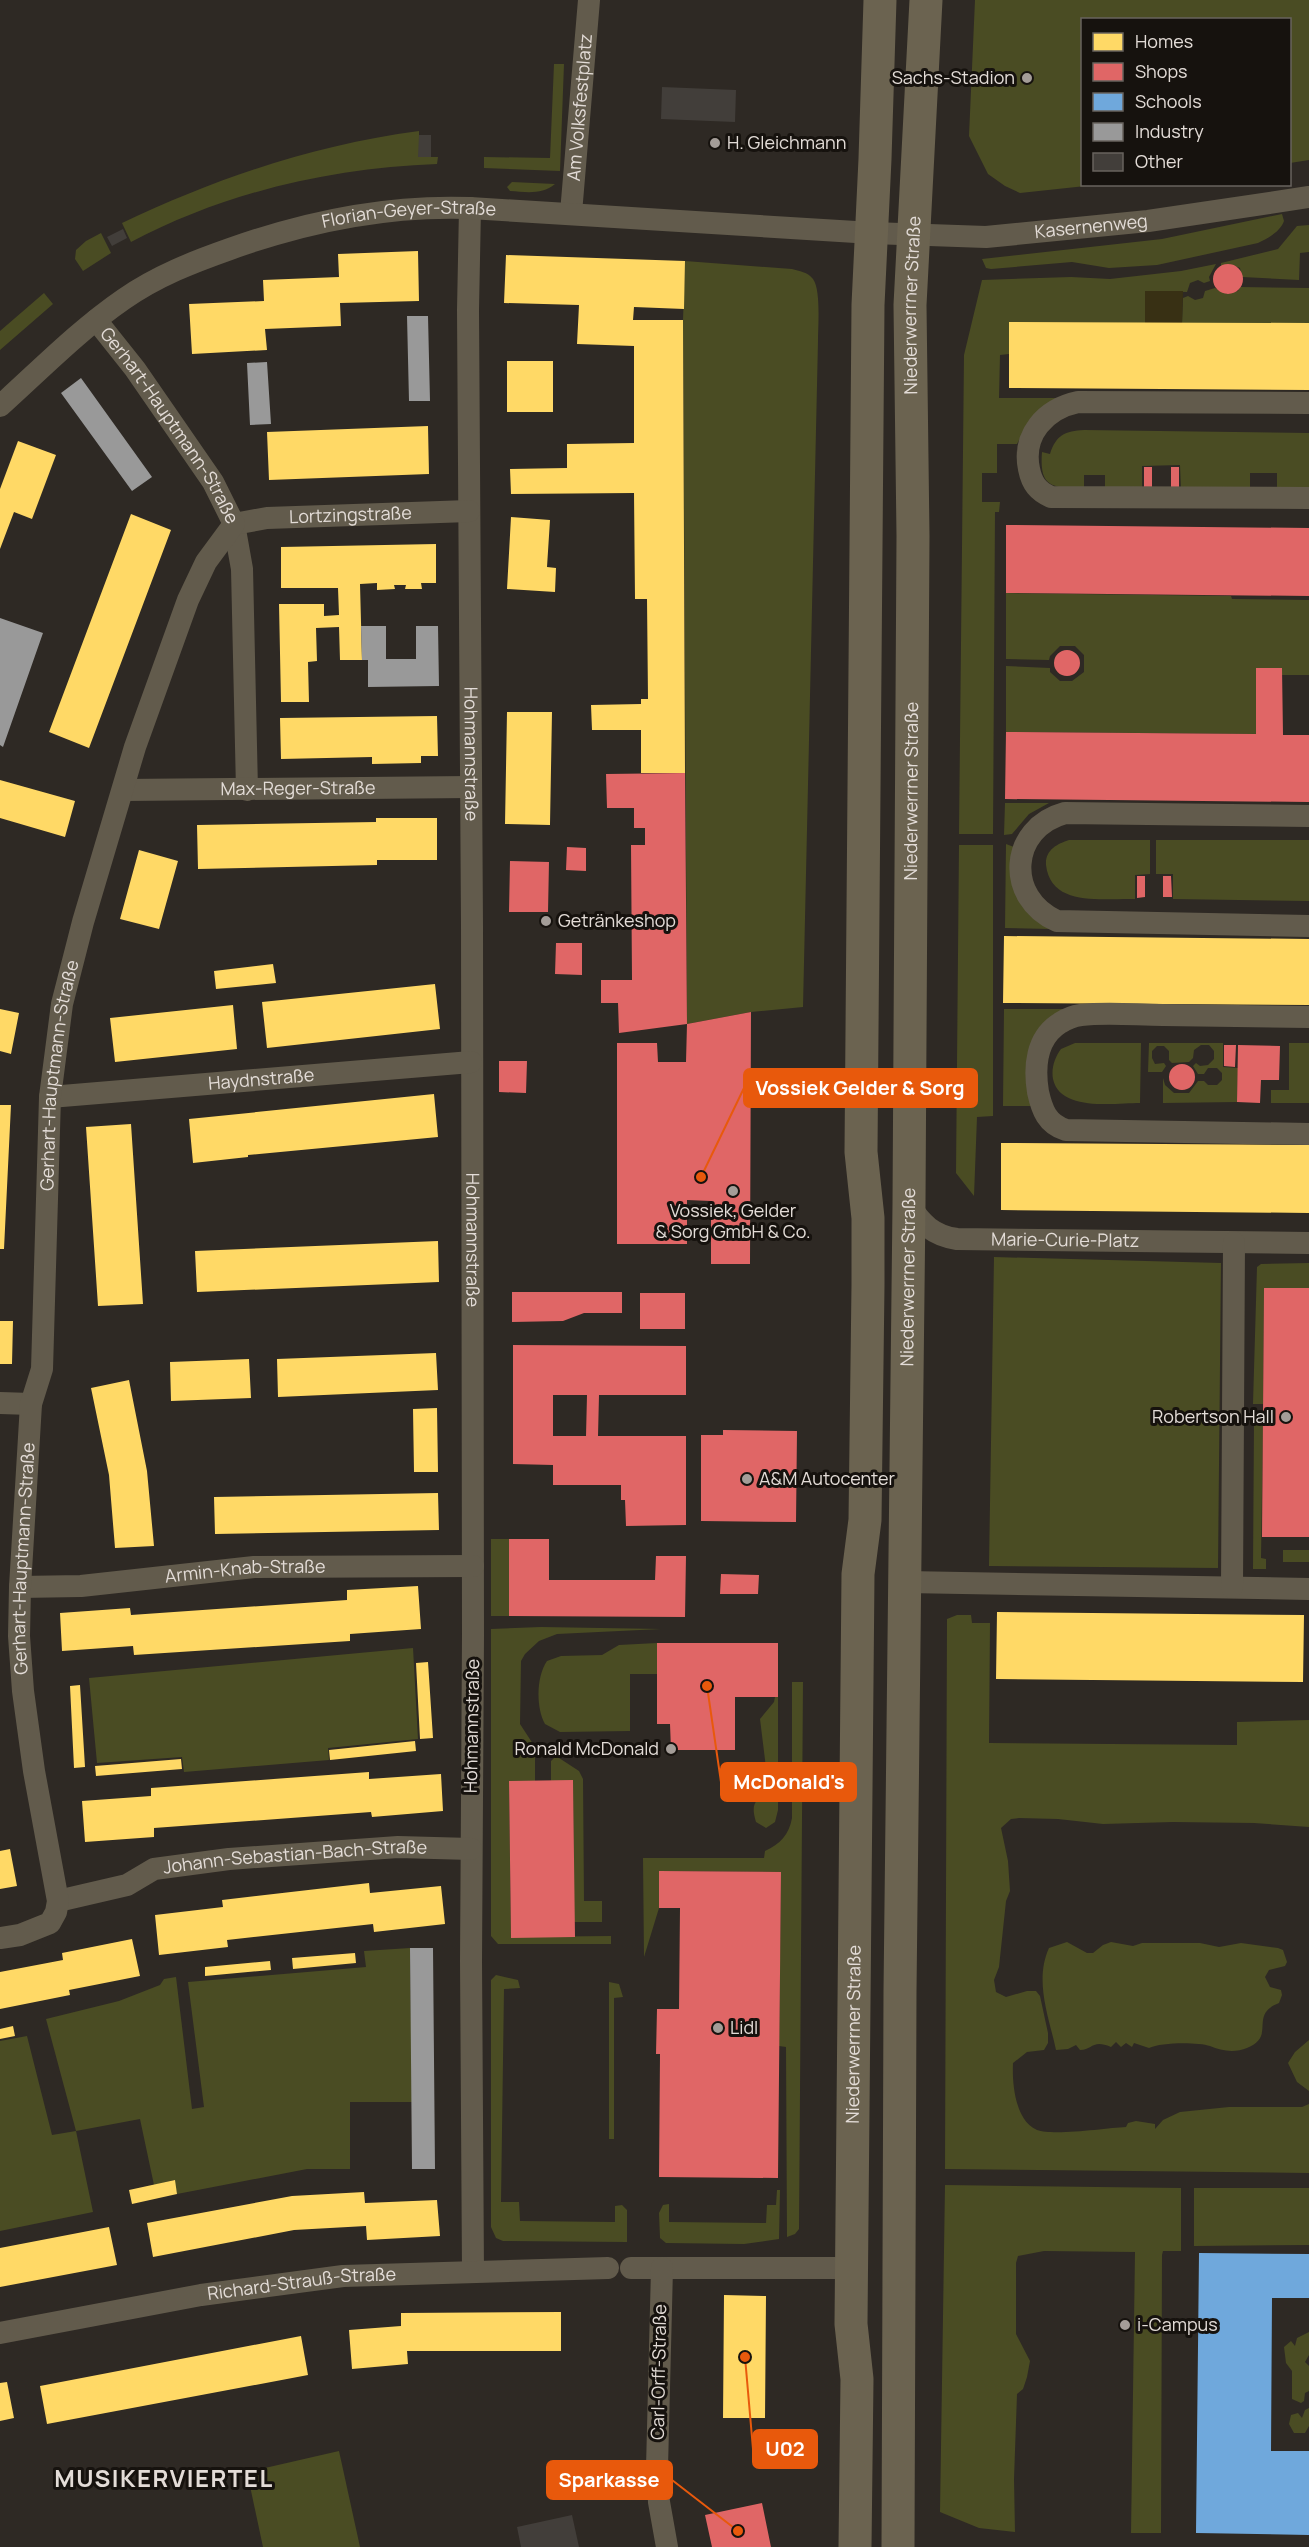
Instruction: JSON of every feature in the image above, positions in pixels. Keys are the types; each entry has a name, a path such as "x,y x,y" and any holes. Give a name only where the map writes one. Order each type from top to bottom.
{"main road":[{"name":"Niederwerrner Straße","path":"855,2547 857,2379 851,2324 858,1574 865,1520 868,1218 861,1152 867,317 880,0"},
{"name":"Niederwerrner Straße","path":"898,2547 900,1992 906,1582 913,548 910,314 926,0"},
{"name":"Niederwerrner Straße","path":"865,1520 883,1569 896,1581 906,1582"}],"street":[{"name":"Am Volksfestplatz","path":"571,213 589,0"},
{"name":"Kasernenweg","path":"872,233 986,237 1075,230 1309,197"},
{"name":"Florian-Geyer-Straße","path":"0,406 96,320 148,283 175,270 265,237 332,219 368,212 470,208 872,233"},
{"name":"Hohmannstraße","path":"470,208 468,310 474,2272"},
{"name":"Gerhart-Hauptmann-Straße","path":"58,1901 40,1809 23,1691 20,1636 20,1587 31,1404 43,1360 50,1097 62,1005 83,922 135,747 188,600 206,562 234,524 213,482 135,369 96,320"},
{"path":"1309,403 1078,402 1057,408 1043,419 1028,445 1028,461 1035,487 1051,497 1309,498"},
{"name":"Lortzingstraße","path":"234,524 267,518 469,511"},
{"path":"234,524 242,569 247,790"},
{"name":"Max-Reger-Straße","path":"124,790 471,787"},
{"path":"1309,816 1065,813 1053,817 1034,830 1023,852 1020,869 1024,889 1034,906 1045,916 1058,921 1309,926"},
{"path":"1309,1017 1146,1015 1074,1017 1058,1024 1042,1043 1037,1059 1036,1079 1047,1119 1052,1124 1066,1130 1309,1134"},
{"name":"Haydnstraße","path":"50,1097 471,1062"},
{"name":"Marie-Curie-Platz","path":"909,1204 930,1230 939,1235 957,1239 1309,1243"},
{"path":"1232,1587 1234,1243"},
{"path":"0,1403 31,1404"},
{"name":"Armin-Knab-Straße","path":"20,1587 81,1586 254,1567 473,1566"},
{"path":"906,1582 1309,1589"},
{"name":"Johann-Sebastian-Bach-Straße","path":"58,1901 127,1885 154,1869 229,1859 398,1847 471,1849"},
{"path":"0,1938 20,1935 50,1923 56,1912 58,1901"},
{"name":"Richard-Strauß-Straße","path":"0,2333 201,2295 334,2277 620,2268 852,2268"},
{"name":"Carl-Orff-Straße","path":"662,2268 657,2468 659,2502 667,2547"}],"green space":[{"name":"Sachs-Stadion","path":"975,0 1309,0 1309,160 1291,163 1291,18 1081,18 1081,186 1086,186 1020,193 988,174 969,136"},
{"path":"554,64 564,64 560,171 484,168 484,157 550,158"},
{"path":"419,131 419,157 438,157 437,164 358,171 280,186 204,209 131,242 122,223 194,192 267,165 342,145"},
{"path":"512,182 555,184 545,190 522,192 510,191 507,187"},
{"path":"1282,214 1284,221 1280,228 1270,237 1258,243 1157,265 1109,268 1072,262 991,269 986,268 982,259 1162,239"},
{"path":"1309,225 1309,252 1300,253 1299,280 1242,277 1240,268 1229,264 1221,266 1221,263 1278,249 1297,226"},
{"path":"101,233 111,253 83,271 75,259 76,250 86,241"},
{"path":"685,261 792,269 806,273 816,284 819,318 803,1007 751,1012 687,1024 683,320"},
{"path":"1216,264 1209,277 1210,281 1204,283 1198,280 1190,283 1187,292 1145,291 1145,323 1009,322 1009,354 1000,355 999,398 1058,398 1028,423 1017,444 997,444 997,473 982,473 982,502 1000,502 999,512 995,512 993,834 959,834 964,355 982,280 1071,277 1110,279 1181,271"},
{"path":"1240,287 1309,288 1309,323 1182,323 1183,298 1188,296 1195,300 1203,298 1205,291 1215,288 1227,294 1238,291"},
{"path":"44,293 53,304 0,350 0,331"},
{"path":"1084,430 1309,433 1309,491 1277,491 1277,473 1250,473 1250,491 1181,490 1180,465 1142,466 1142,490 1105,489 1105,475 1084,475 1084,489 1064,488 1050,484 1043,473 1042,452 1050,454 1055,442 1062,435"},
{"path":"1006,593 1231,596 1232,599 1309,600 1309,675 1282,675 1282,668 1256,668 1256,734 1006,732 1006,666 1050,668 1050,672 1060,681 1072,681 1084,672 1084,655 1075,646 1060,646 1049,660 1006,659"},
{"path":"1005,803 1049,803 1029,814 1012,834 1004,835"},
{"path":"1069,840 1150,840 1150,874 1135,875 1135,899 1081,898 1058,888 1050,879 1046,865 1047,855 1060,843"},
{"path":"1156,840 1309,840 1309,901 1173,899 1173,874 1156,874"},
{"path":"1006,844 1014,847 1011,871 1019,892 1051,929 1005,928"},
{"path":"959,845 993,845 993,1116 977,1117 974,1196 956,1173"},
{"path":"1004,1009 1074,1009 1055,1021 1039,1106 1003,1106"},
{"path":"1075,1043 1141,1043 1140,1103 1103,1104 1077,1101 1066,1097 1058,1090 1053,1079 1055,1059 1061,1049"},
{"path":"1149,1043 1223,1043 1223,1067 1238,1068 1237,1102 1163,1103 1163,1078 1165,1085 1174,1093 1189,1093 1198,1081 1204,1081 1208,1085 1217,1085 1222,1080 1222,1073 1217,1068 1208,1068 1204,1074 1198,1074 1193,1066 1196,1063 1200,1066 1208,1065 1214,1059 1214,1051 1209,1045 1201,1045 1194,1050 1193,1058 1189,1062 1172,1063 1169,1060 1169,1051 1164,1046 1157,1046 1152,1051 1152,1058 1155,1064 1164,1063 1166,1066 1162,1072 1148,1072"},
{"path":"1289,1043 1309,1043 1309,1103 1271,1103 1271,1090 1289,1090"},
{"path":"994,1257 1221,1263 1218,1568 989,1566"},
{"path":"1309,1263 1309,1288 1264,1288 1263,1404 1253,1404 1257,1267 1261,1264"},
{"path":"1254,1422 1263,1422 1261,1558 1266,1559 1266,1569 1253,1569"},
{"path":"491,1539 509,1539 509,1616 491,1616"},
{"path":"1283,1550 1309,1550 1309,1562 1283,1562"},
{"path":"957,1615 971,1615 972,1623 990,1623 989,1743 1237,1745 1237,1722 1309,1720 1309,1827 1254,1823 1103,1824 1058,1819 1011,1819 1001,1828 1008,1861 1010,1891 1006,1901 999,1967 994,1980 996,1992 1006,1997 1027,1991 1036,1991 1040,1996 1048,2043 1044,2050 1027,2052 1013,2063 1014,2091 1019,2110 1024,2119 1037,2130 1067,2132 1094,2130 1126,2127 1128,2123 1136,2121 1155,2124 1155,2129 1163,2120 1180,2112 1229,2107 1302,2107 1309,2104 1309,2173 945,2169 947,1619"},
{"path":"541,1627 661,1629 557,1634 539,1641 521,1661 520,1724 535,1747 535,1781 509,1781 511,1937 611,1936 611,1944 498,1944 491,1936 491,1629"},
{"path":"657,1643 657,1674 630,1674 630,1731 560,1732 545,1724 540,1710 538,1692 543,1668 547,1661 561,1656 602,1655 619,1645"},
{"path":"413,1648 418,1739 328,1748 329,1760 184,1772 182,1757 97,1763 89,1678"},
{"path":"792,1682 803,1682 799,2229 795,2234 787,2237 786,2047 779,2046 781,1872 659,1871 659,1908 644,1957 643,1858 764,1858 765,1851 783,1838 792,1818"},
{"path":"775,1697 778,1697 778,1810 775,1822 766,1828 756,1822 754,1814 755,1804 768,1784 760,1719 774,1702"},
{"path":"556,1756 579,1771 583,1779 584,1901 602,1901 602,1922 574,1922 573,1781 551,1781 551,1761"},
{"path":"1067,1942 1087,1953 1093,1953 1111,1942 1133,1946 1142,1943 1200,1943 1219,1947 1241,1943 1278,1948 1283,1950 1287,1962 1285,1966 1269,1970 1265,1977 1270,1987 1281,1990 1282,1995 1279,2003 1265,2013 1260,2038 1256,2043 1242,2050 1228,2051 1189,2043 1149,2048 1134,2043 1132,2047 1126,2043 1121,2047 1116,2042 1111,2047 1096,2044 1080,2050 1076,2045 1068,2049 1056,2050 1044,1999 1043,1973 1049,1948"},
{"path":"410,1948 412,2102 350,2102 350,2169 307,2169 177,2194 174,2180 154,2185 140,2119 76,2131 46,2019 119,2001 160,1985 164,1979 176,1977 192,2109 204,2107 188,1982 366,1967 364,1951"},
{"path":"496,1975 518,1980 520,1988 504,1989 501,2202 519,2202 520,2221 615,2222 615,2206 622,2205 627,2210 627,2242 503,2241 496,2238 491,2227 491,1980"},
{"path":"609,1982 619,1984 623,1997 614,1998 614,2139 609,2139"},
{"path":"27,2036 52,2135 76,2131 93,2212 0,2231 0,2041"},
{"path":"1309,2040 1309,2091 1297,2082 1288,2063 1295,2052"},
{"path":"945,2185 1181,2188 1181,2251 1163,2251 1162,2255 1161,2533 1131,2533 1135,2252 1044,2251 1018,2256 1016,2263 1016,2334 1030,2361 1023,2389 1017,2394 1015,2532 979,2528 940,2512"},
{"path":"1194,2188 1309,2188 1309,2245 1194,2246"},
{"path":"777,2190 780,2190 779,2239 744,2244 666,2243 660,2238 659,2213 663,2205 669,2204 669,2222 766,2223 767,2205 776,2205"},
{"path":"1309,2332 1309,2355 1305,2362 1309,2366 1309,2391 1305,2393 1304,2401 1301,2403 1292,2399 1292,2371 1286,2363 1284,2347 1291,2341 1295,2346 1297,2338"},
{"path":"1309,2408 1309,2426 1305,2433 1294,2433 1289,2424 1291,2415 1298,2413 1302,2418 1305,2410"},
{"path":"339,2451 360,2547 263,2547 247,2472"}],"sand":[{"path":"1145,291 1183,291 1182,323 1145,323"}],"building: Homes":[{"path":"418,251 419,301 340,303 341,326 265,329 267,350 192,354 189,304 264,301 263,280 339,277 338,254"},
{"path":"506,255 685,261 684,309 634,307 633,320 683,320 685,773 641,773 641,730 592,730 591,705 641,704 641,699 648,699 647,599 635,599 634,493 511,494 510,469 567,468 567,444 634,443 634,346 577,344 579,305 504,303"},
{"path":"1009,322 1309,323 1309,390 1009,388"},
{"path":"507,361 553,361 553,412 507,412"},
{"path":"428,426 429,474 269,480 267,432"},
{"path":"18,441 56,455 32,519 14,512 0,549 0,489"},
{"path":"131,514 171,530 89,748 49,732"},
{"path":"511,517 550,520 547,567 556,568 555,592 507,589"},
{"path":"436,544 436,583 421,583 422,589 405,589 406,585 394,585 395,589 377,590 377,583 360,584 362,660 340,660 339,627 316,628 317,661 308,662 309,702 281,702 279,604 324,604 324,616 339,615 338,588 281,588 281,547"},
{"path":"507,712 552,712 550,825 505,824"},
{"path":"437,716 438,756 421,756 421,763 372,764 372,757 281,759 280,718"},
{"path":"0,780 75,801 65,837 0,818"},
{"path":"376,818 437,818 437,860 377,860 377,865 198,869 197,825 376,822"},
{"path":"139,850 178,861 159,929 120,919"},
{"path":"1004,936 1309,939 1309,1005 1003,1003"},
{"path":"273,964 276,983 216,989 214,971"},
{"path":"435,984 440,1029 267,1048 262,1002"},
{"path":"233,1005 237,1049 115,1062 110,1018"},
{"path":"0,1009 19,1013 11,1054 0,1051"},
{"path":"434,1094 438,1137 248,1155 248,1157 193,1163 189,1119"},
{"path":"0,1105 11,1105 4,1249 0,1249"},
{"path":"131,1124 143,1304 98,1306 86,1127"},
{"path":"1001,1143 1309,1145 1309,1213 1001,1210"},
{"path":"438,1241 439,1282 197,1292 195,1251"},
{"path":"0,1321 13,1321 12,1364 0,1364"},
{"path":"436,1353 438,1390 278,1397 277,1359"},
{"path":"249,1359 251,1398 171,1401 170,1362"},
{"path":"129,1380 147,1471 154,1546 115,1548 109,1475 91,1388"},
{"path":"437,1408 438,1472 414,1472 413,1409"},
{"path":"438,1493 439,1530 215,1534 214,1497"},
{"path":"418,1586 421,1629 350,1634 350,1641 134,1655 133,1646 62,1651 60,1613 130,1608 131,1615 347,1600 347,1590"},
{"path":"997,1612 1304,1615 1303,1682 996,1679"},
{"path":"428,1662 433,1738 420,1739 416,1663"},
{"path":"80,1685 85,1767 74,1768 70,1686"},
{"path":"415,1741 416,1751 330,1760 329,1750"},
{"path":"181,1759 182,1769 96,1776 95,1766"},
{"path":"369,1772 369,1779 441,1774 443,1811 372,1817 371,1812 154,1828 154,1837 85,1842 82,1801 151,1796 151,1788"},
{"path":"10,1849 17,1886 0,1889 0,1851"},
{"path":"369,1883 370,1893 441,1886 445,1924 374,1932 373,1924 227,1940 228,1947 159,1955 155,1915 223,1907 222,1900"},
{"path":"132,1939 140,1976 69,1990 70,1995 0,2009 0,1972 63,1960 62,1953"},
{"path":"355,1953 356,1963 293,1969 292,1958"},
{"path":"270,1961 271,1970 205,1976 205,1967"},
{"path":"13,2026 15,2036 0,2039 0,2029"},
{"path":"175,2180 177,2194 132,2204 129,2190"},
{"path":"364,2192 365,2203 437,2200 440,2236 367,2240 366,2226 294,2230 153,2257 147,2223 292,2196"},
{"path":"109,2227 117,2265 0,2287 0,2248"},
{"path":"724,2295 766,2296 765,2418 723,2418"},
{"path":"561,2312 561,2351 407,2351 408,2364 352,2369 349,2330 401,2326 401,2313"},
{"path":"301,2336 308,2375 47,2424 40,2386"},
{"path":"7,2382 14,2418 0,2421 0,2383"}],"building: Shops":[{"path":"1228,264 1234,265 1242,273 1242,285 1234,293 1228,294 1222,293 1214,285 1213,279 1214,273 1222,265"},
{"path":"1144,467 1152,467 1152,488 1144,489"},
{"path":"1171,467 1179,467 1179,489 1171,488"},
{"path":"1006,525 1309,528 1309,596 1006,593"},
{"path":"1067,650 1076,654 1080,663 1076,672 1067,676 1058,672 1054,663 1058,654"},
{"path":"1256,668 1282,668 1283,735 1309,735 1309,802 1005,799 1006,732 1256,734"},
{"path":"685,773 687,1024 619,1033 618,1003 601,1003 601,980 632,980 631,845 645,845 645,828 634,828 634,808 607,808 606,774"},
{"path":"567,847 586,848 586,871 566,870"},
{"path":"510,861 549,862 548,912 509,912"},
{"path":"1137,876 1145,876 1145,897 1137,898"},
{"path":"1163,876 1171,876 1172,897 1163,897"},
{"path":"556,943 582,943 582,975 555,974"},
{"path":"751,1012 750,1264 711,1264 711,1201 687,1200 687,1244 617,1244 617,1043 657,1043 658,1062 686,1062 687,1024"},
{"path":"1224,1045 1236,1045 1235,1067 1224,1066"},
{"path":"1238,1045 1280,1046 1279,1080 1261,1080 1260,1103 1237,1102"},
{"path":"499,1061 527,1061 526,1093 499,1092"},
{"path":"1182,1064 1191,1068 1195,1077 1191,1086 1182,1090 1173,1086 1169,1077 1173,1068"},
{"name":"Robertson Hall","path":"1264,1288 1309,1288 1309,1537 1262,1537"},
{"path":"512,1292 622,1292 622,1313 584,1313 563,1321 512,1322"},
{"path":"640,1293 685,1293 685,1329 640,1329"},
{"path":"513,1345 686,1346 686,1395 599,1395 598,1436 686,1436 686,1525 626,1526 625,1500 621,1500 621,1485 553,1485 553,1465 513,1464","holes":["553,1395 587,1395 586,1436 553,1436"]},
{"path":"723,1430 797,1431 796,1522 701,1521 701,1435 723,1435"},
{"path":"509,1539 549,1539 549,1580 655,1580 656,1556 686,1556 685,1617 509,1616"},
{"path":"721,1574 759,1575 758,1594 720,1594"},
{"path":"657,1643 778,1643 778,1697 735,1697 735,1750 671,1750 670,1724 657,1724"},
{"path":"573,1780 575,1937 511,1938 509,1781"},
{"name":"Lidl","path":"659,1871 781,1872 778,2178 659,2177 660,2054 656,2054 657,2009 679,2009 680,1908 659,1908"},
{"path":"762,2503 771,2547 712,2547 705,2515"}],"building: Schools":[{"path":"1199,2253 1309,2254 1309,2298 1272,2298 1271,2451 1309,2451 1309,2535 1196,2533"}],"building: Industry":[{"path":"407,316 428,316 430,401 409,401"},
{"path":"267,362 271,424 250,425 247,363"},
{"path":"81,378 152,477 132,491 61,393"},
{"path":"0,618 43,633 3,747 0,745"},
{"path":"361,626 386,626 386,659 416,659 416,626 438,626 439,686 368,687 368,660 362,660"},
{"path":"410,1948 433,1948 435,2169 412,2169"}],"building: Other":[{"path":"662,87 736,90 735,122 661,119"},
{"path":"419,135 431,135 431,157 418,157"},
{"path":"123,229 127,238 112,246 107,237"},
{"path":"572,2515 579,2547 521,2547 517,2527"}],"place":[{"name":"Sachs-Stadion","path":"1027,78"},
{"name":"H. Gleichmann","path":"715,143"},
{"name":"Getränkeshop","path":"546,921"},
{"name":"Vossiek Gelder & Sorg","path":"701,1177"},
{"name":"Vossiek, Gelder & Sorg GmbH & Co.","path":"733,1191"},
{"name":"Robertson Hall","path":"1286,1417"},
{"name":"A&M Autocenter","path":"747,1479"},
{"name":"McDonald's","path":"707,1686"},
{"name":"Ronald McDonald","path":"671,1749"},
{"name":"Lidl","path":"718,2028"},
{"name":"i-Campus","path":"1125,2325"},
{"name":"U02","path":"745,2357"},
{"name":"Sparkasse","path":"738,2531"}],"district":[{"name":"MUSIKERVIERTEL","path":"164,2479"}]}
